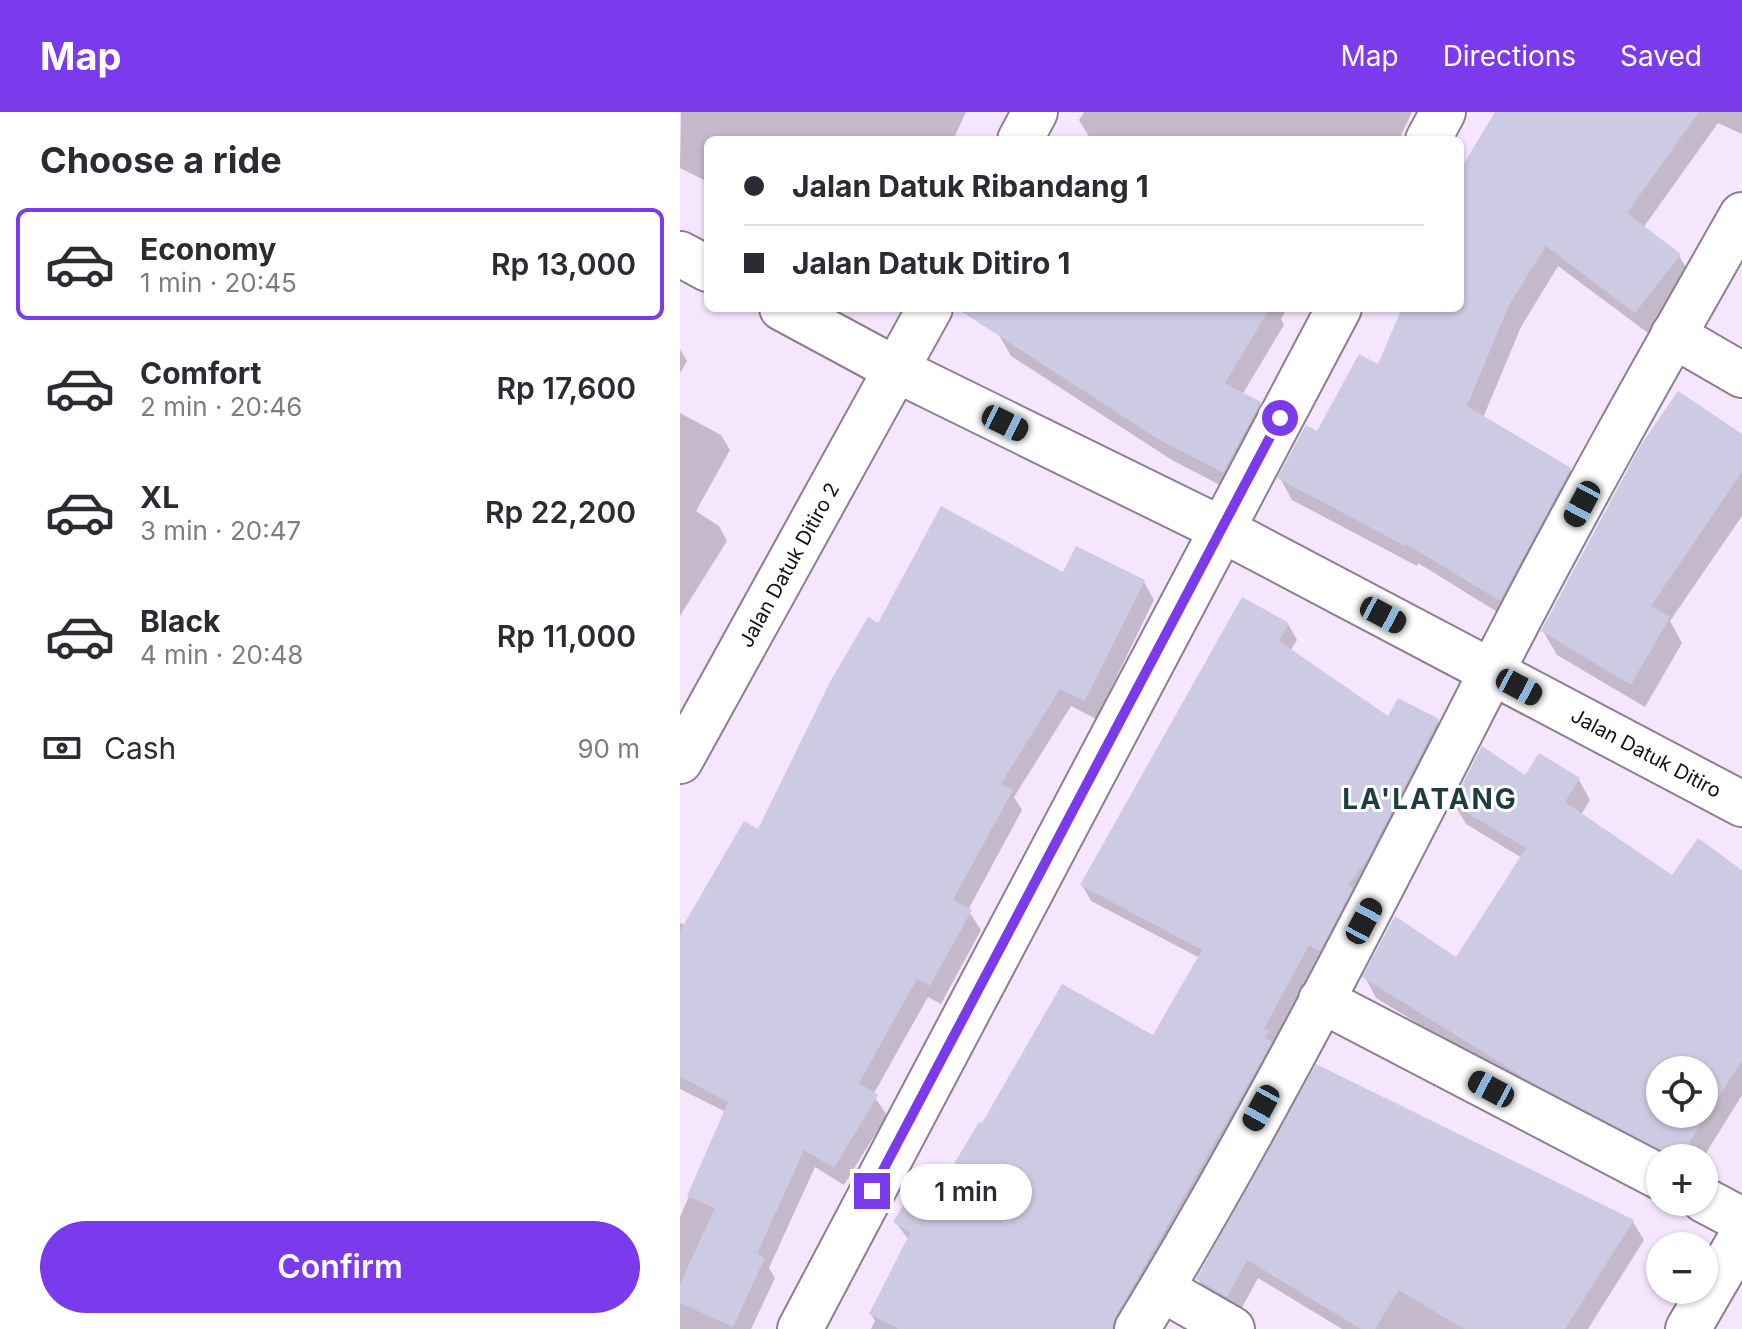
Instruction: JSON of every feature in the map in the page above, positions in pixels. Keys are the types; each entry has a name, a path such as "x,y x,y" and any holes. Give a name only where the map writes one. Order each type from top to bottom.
{"street":[{"path":"1022,136 1035,112"},
{"path":"1430,136 1443,112"},
{"path":"1137,1329 1321,1000 1422,814 1491,672 1673,335 1742,215"},
{"path":"680,254 704,267"},
{"name":"Jalan Datuk Ditiro","path":"789,312 897,370 1221,529 1742,804"},
{"name":"Jalan Datuk Ditiro 2","path":"680,761 928,312"},
{"path":"800,1329 1337,312"},
{"path":"1673,335 1742,375"},
{"path":"1321,1000 1646,1170"},
{"path":"1718,1207 1742,1220"},
{"path":"1688,1329 1742,1236"},
{"path":"1162,1289 1232,1329"}],"building":[{"path":"1495,112 1699,112 1627,213 1681,254 1635,313 1546,246 1509,305 1467,406 1571,468 1500,601 1406,544 1277,478 1306,425 1317,431 1359,354 1378,364 1400,312 1464,312 1464,163"},
{"path":"962,312 1268,312 1225,383 1261,402 1223,473 1158,439"},
{"path":"1678,391 1742,434 1742,472 1651,606 1670,617 1631,685 1541,631 1641,445"},
{"path":"941,506 1063,572 1076,546 1145,580 1085,701 1060,689 1001,784 1013,790 953,900 972,910 930,986 917,979 859,1083 878,1095 834,1168 804,1150 757,1254 765,1258 733,1327 680,1303 680,1284 715,1208 687,1196 728,1102 680,1077 680,931 744,821 758,829 830,682 868,617 878,623"},
{"path":"1242,597 1289,623 1279,641 1388,716 1398,698 1439,719 1367,860 1348,885 1353,888 1320,951 1309,945 1264,1029 1269,1031 1265,1038 1272,1042 1116,1316 1112,1329 899,1329 869,1314 910,1233 893,1222 923,1172 942,1184 979,1122 982,1123 1062,984 1153,1035 1202,950 1080,885"},
{"path":"1482,746 1525,775 1539,753 1580,778 1565,802 1672,875 1698,838 1742,870 1742,1061 1718,1098 1718,1056 1646,1056 1646,1128 1699,1128 1688,1144 1649,1144 1533,1083 1362,977 1395,916 1456,957 1526,848 1452,804"},
{"path":"1316,1064 1634,1220 1565,1329 1464,1329 1399,1290 1375,1329 1361,1329 1247,1260 1227,1297 1196,1279"}],"district":[{"name":"LA'LATANG","path":"1430,799"}],"route":[{"path":"872,1191 1280,418"}]}
